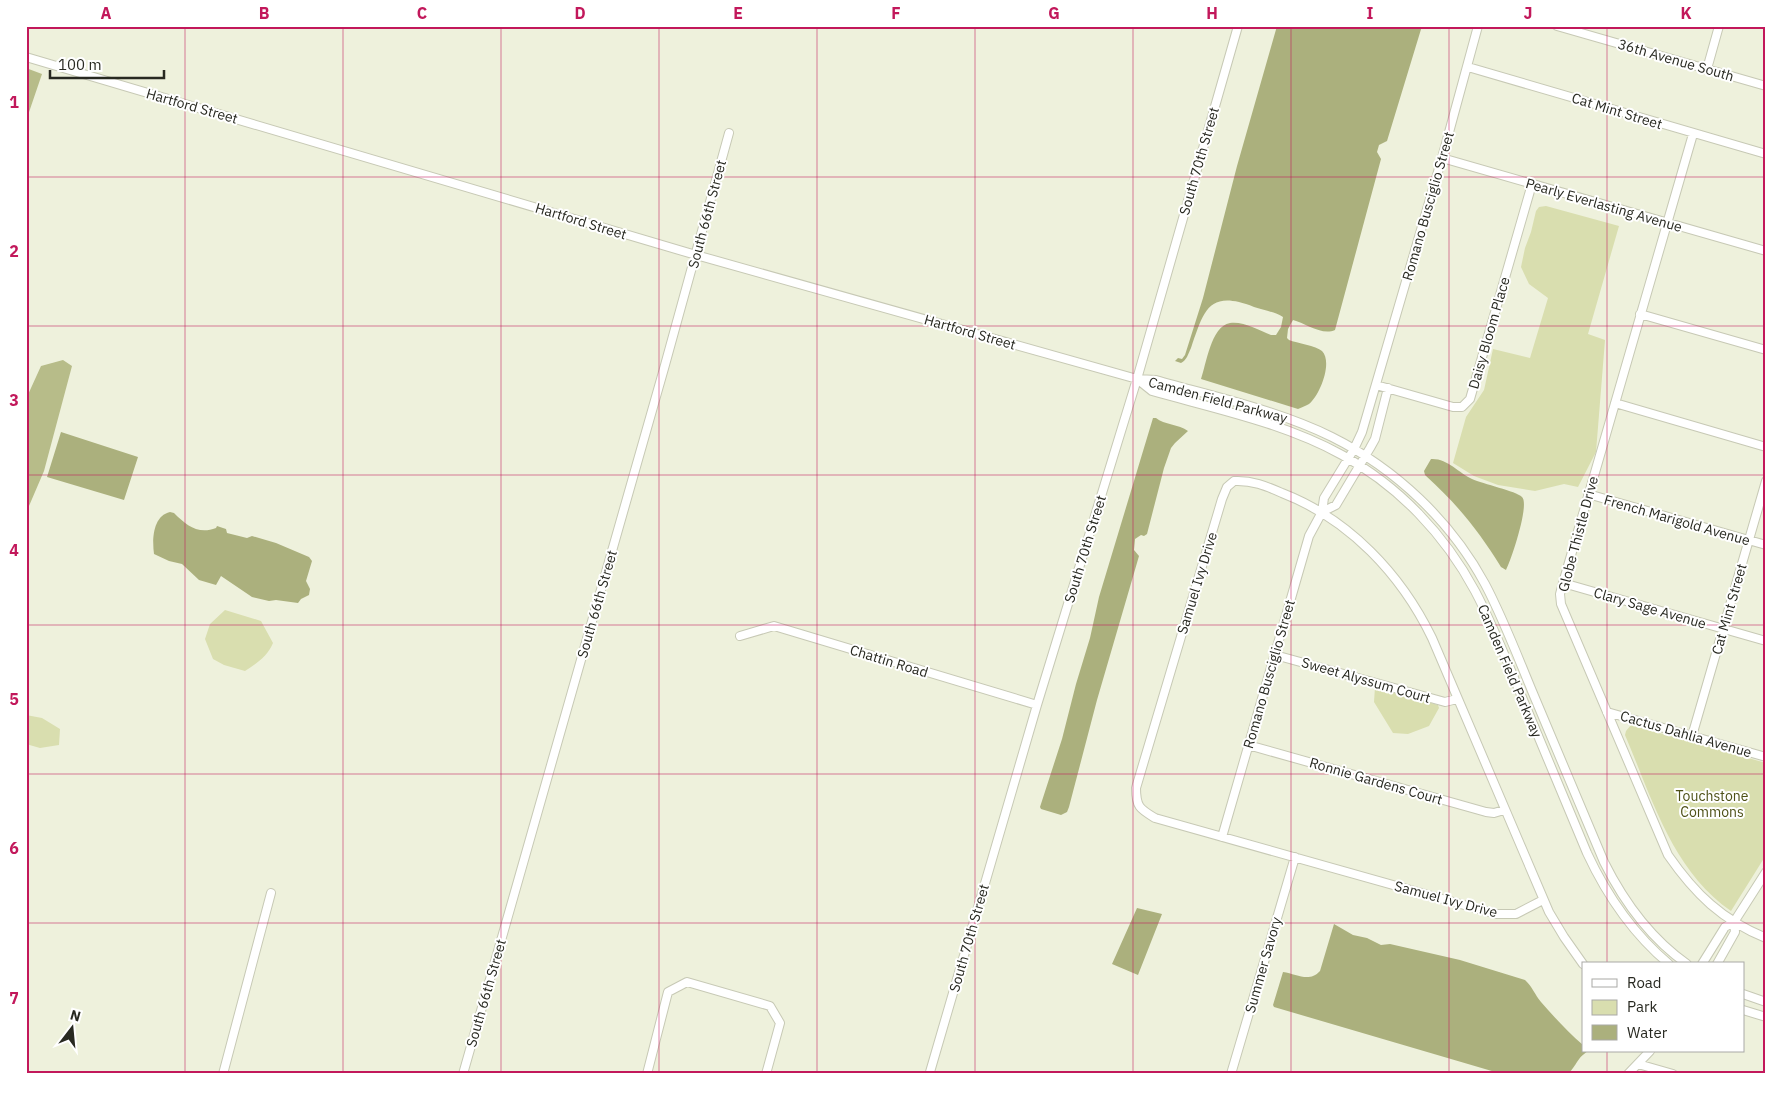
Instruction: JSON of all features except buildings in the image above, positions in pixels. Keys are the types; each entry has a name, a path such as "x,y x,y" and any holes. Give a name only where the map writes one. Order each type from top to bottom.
{"street":[{"name":"South 70th Street","path":"930,1072 1037,705 1137,379 1238,26"},
{"name":"Romano Busciglio Street","path":"1222,837 1309,536 1322,512 1324,498 1354,449 1362,432 1468,67 1478,26"},
{"name":"36th Avenue South","path":"1557,26 1766,86"},
{"path":"1707,69 1719,26"},
{"name":"Hartford Street","path":"26,57 696,255 1137,379"},
{"name":"Cat Mint Street","path":"1468,67 1766,154"},
{"name":"South 66th Street","path":"463,1074 729,133"},
{"name":"Globe Thistle Drive","path":"1693,134 1560,594 1561,604 1668,856 1694,890 1718,912 1766,938"},
{"name":"Pearly Everlasting Avenue","path":"1442,158 1766,251"},
{"name":"Daisy Bloom Place","path":"1388,388 1453,407 1462,407 1470,399 1532,184"},
{"path":"1640,314 1766,350"},
{"name":"Camden Field Parkway","path":"1137,379 1156,380 1291,419 1319,431 1354,449 1394,476 1430,509 1447,528 1478,571 1497,609 1604,862 1616,884 1632,909 1650,931 1686,962"},
{"name":"Camden Field Parkway","path":"1137,379 1152,391 1280,428 1317,443 1360,465 1393,490 1418,513 1465,572 1485,611 1601,882 1617,908 1636,932 1667,962"},
{"path":"1376,385 1388,388"},
{"name":"Romano Busciglio Street","path":"1322,512 1336,505 1365,456 1374,439 1388,388"},
{"path":"1615,403 1766,447"},
{"name":"Samuel Ivy Drive","path":"1543,900 1516,914 1496,914 1155,818 1138,806 1136,788 1222,499 1227,487 1234,481 1257,483 1322,512 1358,539 1402,587 1425,625 1543,900 1560,931 1582,963"},
{"name":"Cat Mint Street","path":"1692,736 1766,481"},
{"name":"French Marigold Avenue","path":"1588,494 1766,545"},
{"name":"Clary Sage Avenue","path":"1563,583 1766,642"},
{"name":"Chattin Road","path":"740,636 774,626 1037,705"},
{"name":"Sweet Alyssum Court","path":"1275,655 1445,702 1457,699"},
{"name":"Cactus Dahlia Avenue","path":"1607,712 1766,757"},
{"name":"Ronnie Gardens Court","path":"1248,744 1486,812 1494,813 1504,810"},
{"name":"Summer Savory","path":"1231,1074 1295,857"},
{"path":"1703,962 1725,927 1734,922 1766,872"},
{"path":"223,1074 271,893"},
{"path":"1718,962 1735,932 1734,922"},
{"path":"646,1074 668,992 687,982 770,1006 780,1023 766,1074"},
{"path":"1744,994 1766,1002"},
{"path":"1744,1010 1766,1017"},
{"path":"1628,1074 1649,1052"},
{"path":"1638,1064 1673,1074"}],"green space":[{"path":"1546,206 1619,226 1588,334 1605,340 1596,452 1578,487 1564,484 1535,491 1498,485 1474,476 1453,463 1466,417 1484,390 1493,349 1530,358 1548,298 1529,284 1521,267 1536,211 1539,207"},
{"path":"225,610 261,621 273,643 265,656 245,671 224,665 213,659 205,639 210,624"},
{"path":"1375,687 1438,705 1439,708 1429,726 1408,734 1393,733 1374,702"},
{"path":"26,715 42,718 60,729 59,745 40,748 26,744"},
{"name":"Touchstone Commons","path":"1631,725 1766,763 1766,855 1731,911 1693,875 1666,831 1625,735"}],"shaded area":[{"path":"26,68 42,74 26,121"},
{"path":"63,360 72,366 44,471 26,513 26,399 41,366"}],"water":[{"path":"1277,26 1422,26 1387,141 1379,145 1377,152 1381,159 1335,330 1319,330 1293,320 1288,329 1287,338 1289,340 1319,349 1325,356 1326,363 1324,378 1313,400 1298,409 1201,379 1210,347 1218,331 1230,323 1240,323 1271,335 1276,335 1281,327 1283,317 1276,314 1239,302 1217,302 1210,307 1200,323 1186,359 1181,363 1175,361 1178,358 1182,359 1185,355 1203,298 1237,166"},
{"path":"1153,418 1188,431 1171,448 1147,534 1135,539 1134,550 1139,556 1097,700 1069,807 1067,812 1061,815 1041,809 1040,807 1062,739 1090,638 1099,597"},
{"path":"61,432 138,457 124,500 47,477"},
{"path":"1431,459 1448,463 1472,479 1513,492 1522,497 1524,510 1522,521 1506,570 1501,567 1467,518 1425,475 1424,471"},
{"path":"170,512 193,528 210,530 217,526 226,529 227,533 247,538 252,536 276,543 309,557 312,561 306,581 310,589 309,595 298,603 269,601 252,597 221,576 216,585 199,580 182,564 169,561 154,554 153,542 157,523 164,514"},
{"path":"1137,908 1162,914 1138,975 1112,964"},
{"path":"1334,924 1353,935 1367,938 1381,945 1390,944 1460,960 1525,980 1546,1008 1582,1044 1582,1052 1587,1052 1568,1074 1502,1074 1274,1007 1283,972 1307,977 1316,975 1320,971"}]}
